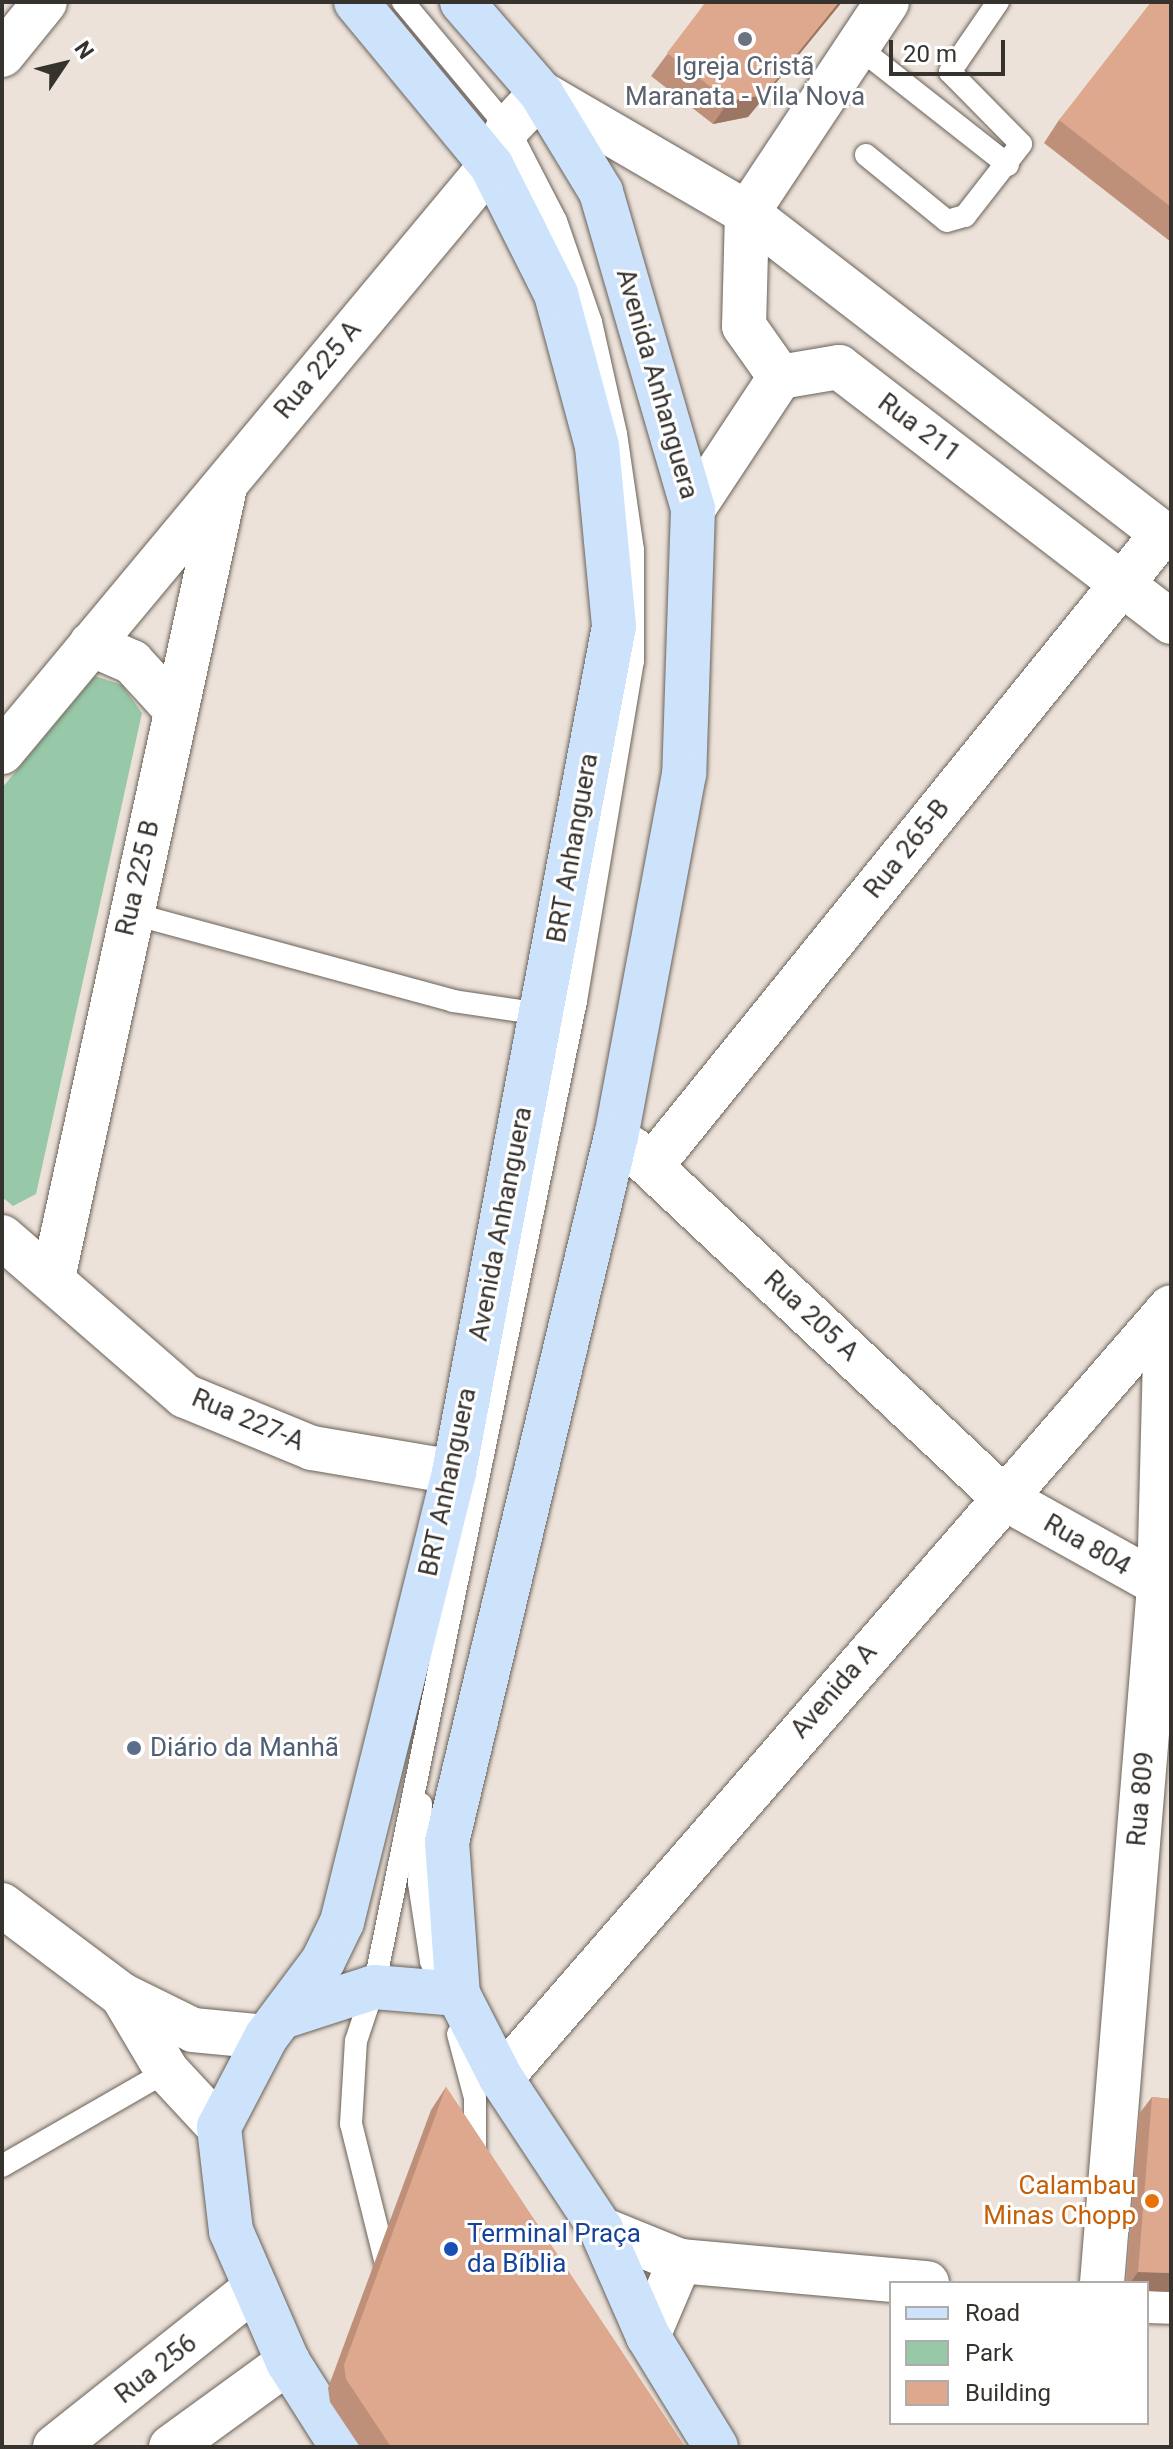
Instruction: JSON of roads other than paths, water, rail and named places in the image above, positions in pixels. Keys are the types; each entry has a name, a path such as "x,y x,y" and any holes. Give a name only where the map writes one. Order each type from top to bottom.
{"main road":[{"name":"Avenida Anhanguera","path":"219,2127 276,2026 342,1922 454,1472 614,626 589,415 556,294 499,146 356,2"},
{"name":"Avenida Anhanguera","path":"462,2 541,93 601,192 693,509 684,774 616,1136 447,1842 450,1993 501,2078 601,2229 648,2336 716,2447"},
{"path":"276,2026 374,1987 450,1993"},
{"path":"219,2127 231,2231 288,2362 342,2447"}],"street":[{"path":"2,55 45,2"},
{"path":"693,509 780,377 744,326 747,213 853,43 887,2"},
{"path":"541,93 747,213 1167,537"},
{"name":"Rua 225 A","path":"2,752 541,93"},
{"name":"Rua 211","path":"780,377 839,367 1171,622"},
{"name":"Rua 225 B","path":"53,1278 130,913 227,479"},
{"name":"Rua 265-B","path":"652,1165 1123,583 1167,537"},
{"path":"91,644 132,662 176,710"},
{"name":"Rua 205 A","path":"616,1136 652,1165 1004,1498"},
{"name":"Rua 227-A","path":"2,1237 53,1278 185,1396 312,1448 454,1472"},
{"name":"Avenida A","path":"501,2078 1168,1310"},
{"name":"Rua 809","path":"1102,2281 1165,1588 1168,1310"},
{"name":"Rua 804","path":"1004,1498 1165,1588"},
{"path":"2,1905 122,1995 193,2030 276,2026"},
{"path":"122,1995 167,2071 219,2127"},
{"path":"601,2229 680,2261 905,2281"},
{"path":"648,2336 680,2261"},
{"name":"Rua 256","path":"55,2447 255,2288"},
{"path":"1149,2301 1171,2302"},
{"path":"171,2447 288,2362"}],"lane":[{"name":"BRT Anhanguera","path":"395,2297 351,2124 356,2041 374,1987 576,1001 633,661 633,550 591,322 556,221 499,146 403,2"},
{"path":"866,155 947,221 965,216 1008,165 1021,135 950,72 998,2"},
{"path":"853,43 1008,165"},
{"path":"130,913 453,1001 541,1014"},
{"name":"BRT Anhanguera","path":"422,1747 419,1883 475,2098 477,2188"},
{"path":"2,2166 167,2071"}],"place":[{"name":"Igreja Cristã Maranata - Vila Nova","path":"745,39"},
{"name":"Diário da Manhã","path":"134,1748"},
{"name":"Calambau Minas Chopp","path":"1152,2201"},
{"name":"Terminal Praça da Bíblia","path":"451,2249"}]}
